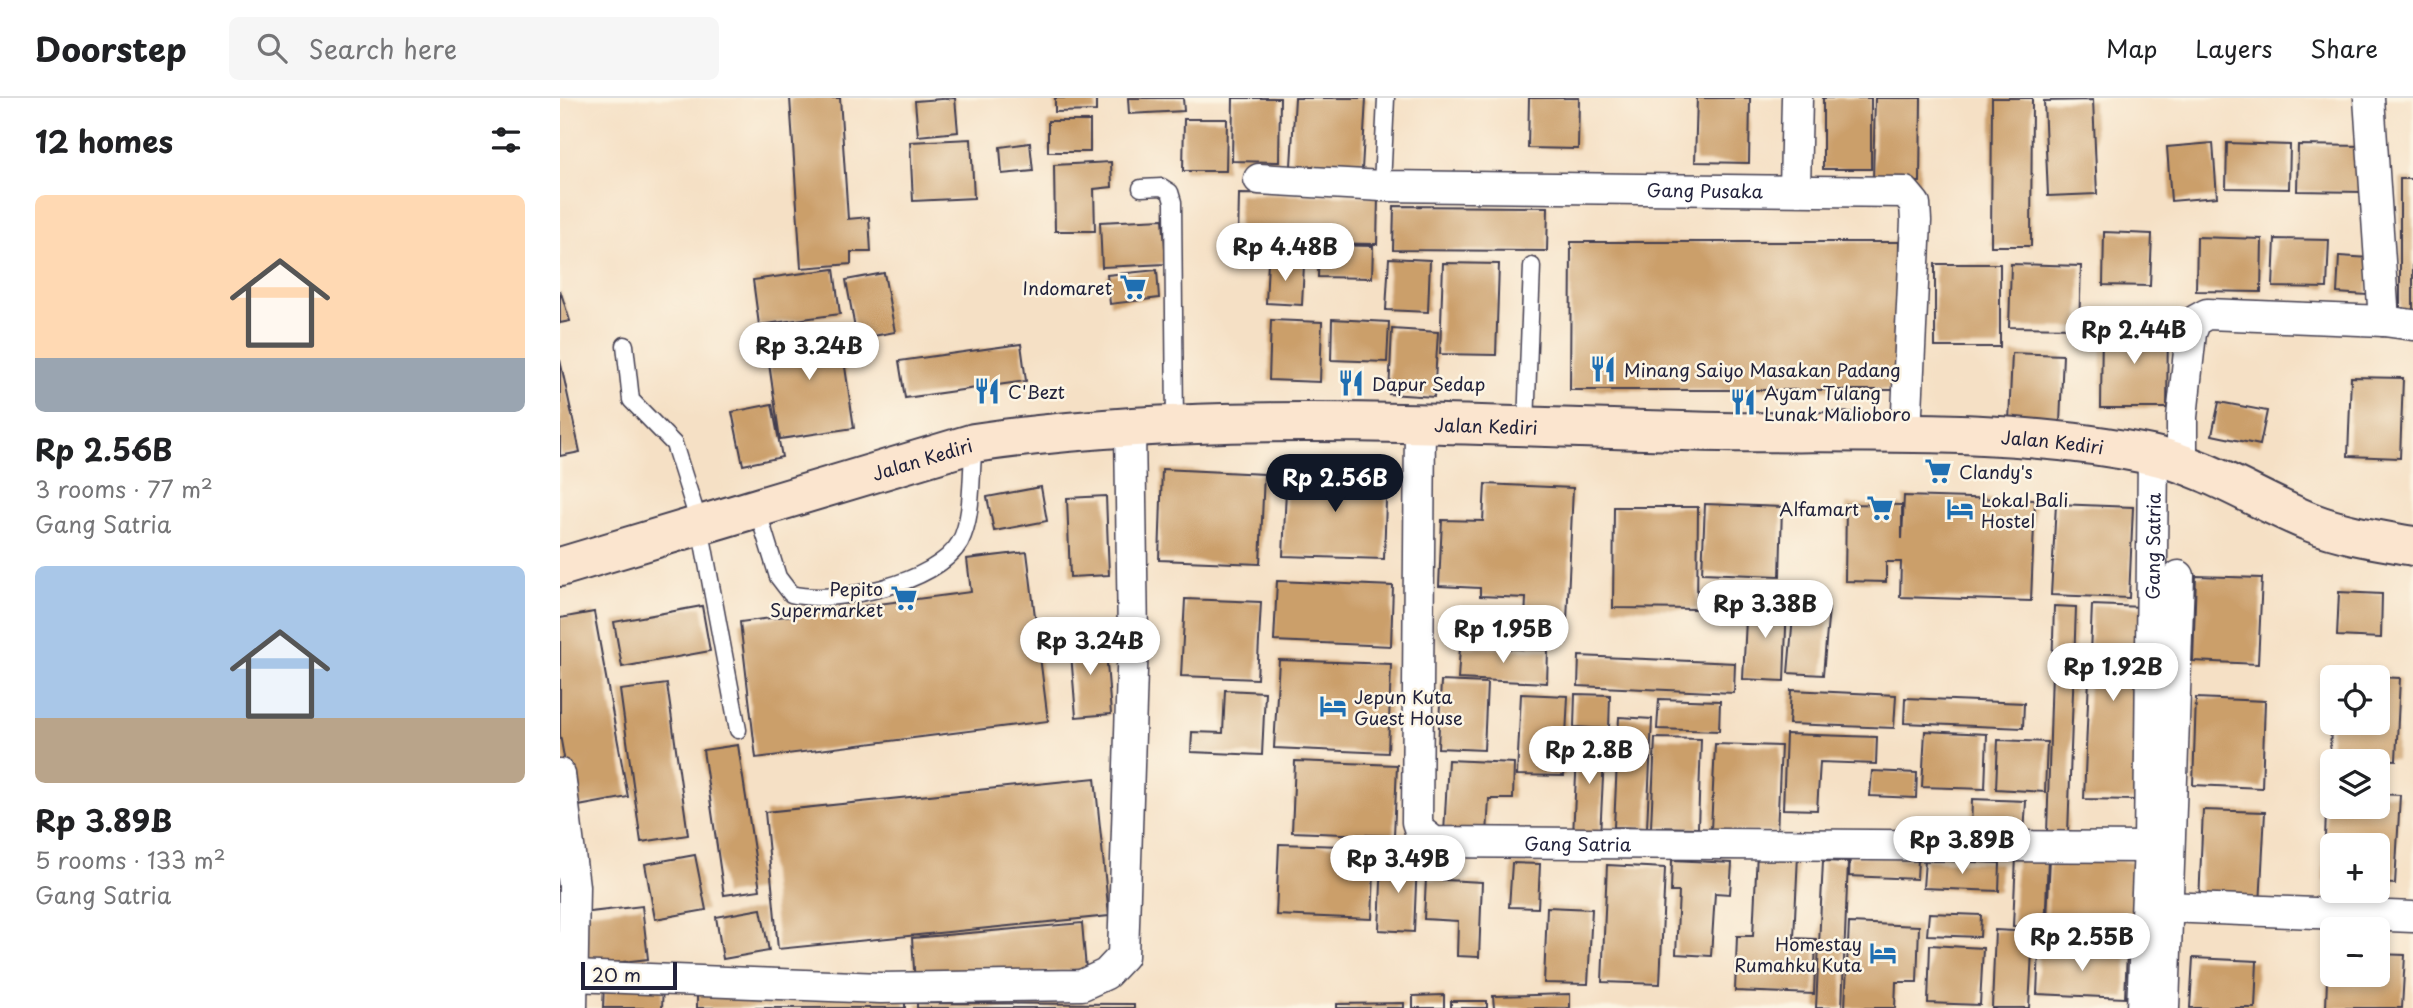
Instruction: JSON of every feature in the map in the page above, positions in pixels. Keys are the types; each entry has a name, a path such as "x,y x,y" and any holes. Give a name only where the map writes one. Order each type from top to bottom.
{"main road":[{"name":"Jalan Kediri","path":"560,567 974,443 1036,434 1175,425 1420,421 1722,432 1906,433 2063,442 2168,460 2314,524 2413,546"}],"street":[{"path":"1795,189 1797,98"},
{"path":"2369,98 2399,323"},
{"name":"Gang Pusaka","path":"1259,179 1382,186 1898,191 1911,196 1915,204 1906,433"},
{"name":"Gang Satria","path":"2142,1008 2168,460 2182,417 2191,333 2196,320 2207,314 2399,323"},
{"name":"Gang Satria","path":"1420,421 1417,822 1420,831 1434,842 2148,848"},
{"path":"573,976 881,988 1082,985 1106,974 1123,956 1133,639 1130,429"},
{"path":"2164,1008 2179,576"},
{"path":"560,774 575,886 572,1008"},
{"path":"2167,907 2413,917"}],"lane":[{"path":"1382,186 1386,98"},
{"path":"1141,188 1162,187 1170,192 1173,202 1175,425"},
{"path":"1525,425 1532,266"},
{"path":"625,345 631,400 674,444 700,526 714,589 738,730"},
{"path":"757,509 778,577 791,594 843,594 897,583 940,564 959,543 968,509 974,443"}],"building":[{"path":"790,98 840,98 848,219 869,217 871,252 851,252 851,264 801,268"},
{"path":"955,98 958,132 918,136 915,101"},
{"path":"1055,98 1096,98 1096,111 1055,112"},
{"path":"1128,98 1183,98 1184,111 1129,114"},
{"path":"1233,98 1280,98 1279,162 1232,161"},
{"path":"1295,98 1366,98 1362,170 1291,166"},
{"path":"1529,98 1579,98 1578,149 1528,148"},
{"path":"1697,98 1750,98 1749,163 1695,162"},
{"path":"1823,98 1871,98 1871,169 1823,169"},
{"path":"1875,98 1921,98 1920,182 1873,181"},
{"path":"1992,98 2032,98 2031,246 1991,246"},
{"path":"2093,100 2097,194 2048,196 2044,101"},
{"path":"1184,119 1227,119 1226,171 1183,171"},
{"path":"1048,121 1090,121 1090,152 1048,152"},
{"path":"971,139 974,198 913,201 910,142"},
{"path":"1030,143 1033,171 1002,174 1000,147"},
{"path":"2213,143 2217,197 2171,201 2167,147"},
{"path":"2227,143 2290,145 2289,189 2226,188"},
{"path":"2298,145 2364,146 2363,192 2297,191"},
{"path":"1111,162 1112,187 1094,189 1095,231 1055,231 1054,165"},
{"path":"2400,179 2413,179 2413,310 2400,310"},
{"path":"1239,194 1378,196 1377,244 1238,242"},
{"path":"1394,206 1548,207 1547,251 1393,250"},
{"path":"1163,219 1166,264 1102,267 1100,222"},
{"path":"2104,232 2152,234 2150,286 2103,285"},
{"path":"2197,237 2262,239 2261,292 2196,291"},
{"path":"2275,239 2329,240 2327,288 2273,287"},
{"path":"1571,242 1899,242 1897,390 1570,390"},
{"path":"1319,245 1373,246 1372,278 1318,277"},
{"path":"2339,256 2370,258 2367,295 2337,293"},
{"path":"1389,258 1430,260 1428,312 1386,310"},
{"path":"1268,262 1304,264 1302,305 1266,303"},
{"path":"1443,263 1499,264 1496,355 1440,354"},
{"path":"1935,264 2000,264 2000,347 1935,347"},
{"path":"2011,264 2081,266 2079,328 2009,327"},
{"path":"834,269 840,314 759,325 753,280"},
{"name":"Indomaret","path":"1157,270 1159,298 1110,304 1107,275"},
{"path":"884,273 895,332 857,339 846,280"},
{"path":"560,290 570,321 560,323"},
{"path":"1332,319 1389,322 1387,362 1331,360"},
{"path":"1271,320 1322,322 1320,382 1269,380"},
{"path":"2102,325 2168,325 2167,408 2101,408"},
{"path":"839,326 854,428 780,439 765,336"},
{"path":"1392,329 1438,332 1434,397 1389,394"},
{"path":"1021,344 1026,381 905,398 899,361"},
{"path":"2012,353 2063,355 2060,423 2009,422"},
{"path":"560,360 580,452 560,456"},
{"path":"2351,377 2403,378 2400,458 2348,456"},
{"path":"2219,402 2267,411 2260,445 2212,435"},
{"path":"772,404 782,457 743,465 732,412"},
{"path":"1287,468 1387,472 1384,559 1283,556"},
{"path":"1162,469 1264,474 1260,564 1159,560"},
{"path":"1485,484 1573,488 1566,643 1524,641 1526,598 1480,596 1480,588 1439,586 1442,520 1483,521"},
{"path":"1041,487 1047,521 994,531 987,497"},
{"path":"1106,496 1109,575 1070,577 1067,498"},
{"path":"1904,496 2035,500 2031,601 1900,597 1901,562 1886,562 1886,582 1845,581 1846,504 1902,505 1902,539"},
{"path":"1705,504 1782,507 1780,576 1702,573"},
{"path":"2056,504 2133,507 2129,598 2051,595"},
{"path":"1614,507 1698,507 1697,609 1613,608"},
{"path":"1027,552 1048,721 756,758 740,622 971,592 967,559"},
{"path":"2196,576 2262,578 2258,664 2193,661"},
{"path":"1277,581 1393,586 1391,646 1274,641"},
{"path":"2339,592 2382,594 2381,638 2337,636"},
{"path":"1185,599 1261,602 1257,679 1181,676"},
{"path":"1747,600 1787,601 1784,681 1743,679"},
{"path":"1794,605 1829,608 1823,675 1788,673"},
{"path":"2092,605 2143,607 2135,800 2084,799"},
{"path":"702,606 710,651 622,667 614,622"},
{"path":"2054,606 2076,607 2068,834 2047,834"},
{"path":"594,612 628,797 573,807 560,735 560,618"},
{"path":"1105,638 1111,714 1076,717 1070,640"},
{"path":"1460,647 1548,650 1547,683 1458,679"},
{"path":"1579,656 1735,663 1734,693 1578,686"},
{"name":"Jepun Kuta Guest House","path":"1279,660 1391,664 1388,753 1274,748"},
{"path":"2390,678 2400,678 2396,760 2390,760 2390,749 2330,749 2331,735 2390,735"},
{"path":"1441,681 1487,683 1484,750 1438,748"},
{"path":"667,684 688,835 641,842 620,690"},
{"path":"1225,690 1265,692 1262,755 1191,752 1192,732 1223,733"},
{"path":"1791,690 1896,695 1894,728 1789,724"},
{"path":"1521,694 1568,696 1564,776 1517,775"},
{"path":"1575,694 1610,695 1609,729 1574,727"},
{"path":"1905,698 2024,703 2023,728 1904,723"},
{"path":"2196,698 2265,701 2262,788 2193,785"},
{"path":"1659,699 1720,701 1719,731 1657,729"},
{"path":"1619,717 1652,719 1647,828 1614,827"},
{"path":"1925,731 1987,734 1985,789 1922,787"},
{"path":"1786,734 1877,737 1876,764 1820,762 1817,810 1783,809"},
{"path":"1578,737 1605,738 1600,836 1573,835"},
{"path":"1655,738 1701,739 1698,828 1651,827"},
{"path":"1998,740 2047,742 2045,792 1996,789"},
{"path":"1715,744 1781,746 1777,833 1711,830"},
{"path":"738,745 760,890 724,895 703,750"},
{"path":"1448,760 1514,763 1513,799 1489,799 1487,835 1444,833"},
{"path":"1295,761 1397,765 1394,836 1292,832"},
{"path":"1872,771 1917,773 1916,798 1870,796"},
{"path":"1095,778 1109,916 778,949 765,812"},
{"path":"2390,795 2400,795 2395,884 2390,884 2390,833 2325,833 2326,819 2390,819"},
{"path":"1972,799 2026,801 2024,835 1971,833"},
{"path":"2203,810 2265,812 2260,905 2199,903"},
{"path":"1279,844 1375,847 1372,919 1276,915"},
{"path":"1757,852 1798,855 1794,938 1816,939 1814,994 1735,991 1737,936 1753,936"},
{"path":"695,855 706,910 655,919 645,864"},
{"path":"1850,856 1918,859 1917,879 1849,876"},
{"path":"2016,856 2048,857 2045,928 2013,926"},
{"path":"2050,858 2137,862 2133,943 2046,940"},
{"path":"1382,859 1417,861 1414,932 1379,930"},
{"path":"1672,860 1732,863 1730,894 1715,893 1711,956 1676,954 1679,892 1671,892"},
{"path":"1925,860 2000,863 1999,891 1923,888"},
{"path":"1823,861 1848,862 1842,1008 1816,1008"},
{"path":"1512,863 1540,864 1538,908 1509,907"},
{"path":"1607,865 1665,868 1660,984 1602,982"},
{"path":"1426,879 1482,882 1479,957 1457,956 1458,921 1424,919"},
{"path":"642,906 648,959 588,966 582,913"},
{"path":"1547,907 1592,909 1588,984 1544,983"},
{"path":"761,909 769,951 723,959 716,917"},
{"path":"1929,913 1981,915 1980,937 1927,935"},
{"path":"1082,923 1086,969 915,984 912,938"},
{"name":"Homestay Rumahku Kuta","path":"1849,923 1919,926 1917,982 1896,982 1895,1008 1845,1008"},
{"path":"1995,930 2033,932 2029,1008 1992,1008"},
{"path":"1930,945 1983,948 1980,1005 1928,1003"},
{"path":"2039,948 2127,951 2125,998 2037,994"},
{"path":"2390,954 2405,955 2402,1008 2326,1008 2327,987 2390,987"},
{"path":"2193,958 2257,961 2255,1008 2190,1008"},
{"path":"604,982 663,985 662,1008 603,1008"},
{"path":"697,992 905,992 905,1008 697,1008"},
{"path":"1570,994 1570,1008 1494,1008 1493,996"},
{"path":"1444,995 1444,1008 1413,1008 1413,996"},
{"path":"1451,1001 1487,1001 1487,1008 1451,1008"},
{"path":"917,1003 1134,1004 1134,1008 917,1008"},
{"path":"1404,1003 1404,1008 1337,1008 1337,1004"}],"place":[{"name":"Indomaret","path":"1133,287"},
{"name":"Minang Saiyo Masakan Padang","path":"1603,369"},
{"name":"Dapur Sedap","path":"1351,383"},
{"name":"C'Bezt","path":"987,391"},
{"name":"Ayam Tulang Lunak Malioboro","path":"1743,402"},
{"name":"Clandy's","path":"1938,471"},
{"name":"Alfamart","path":"1880,508"},
{"name":"Lokal Bali Hostel","path":"1960,509"},
{"name":"Pepito Supermarket","path":"904,598"},
{"name":"Jepun Kuta Guest House","path":"1333,706"},
{"name":"Homestay Rumahku Kuta","path":"1883,953"}]}
